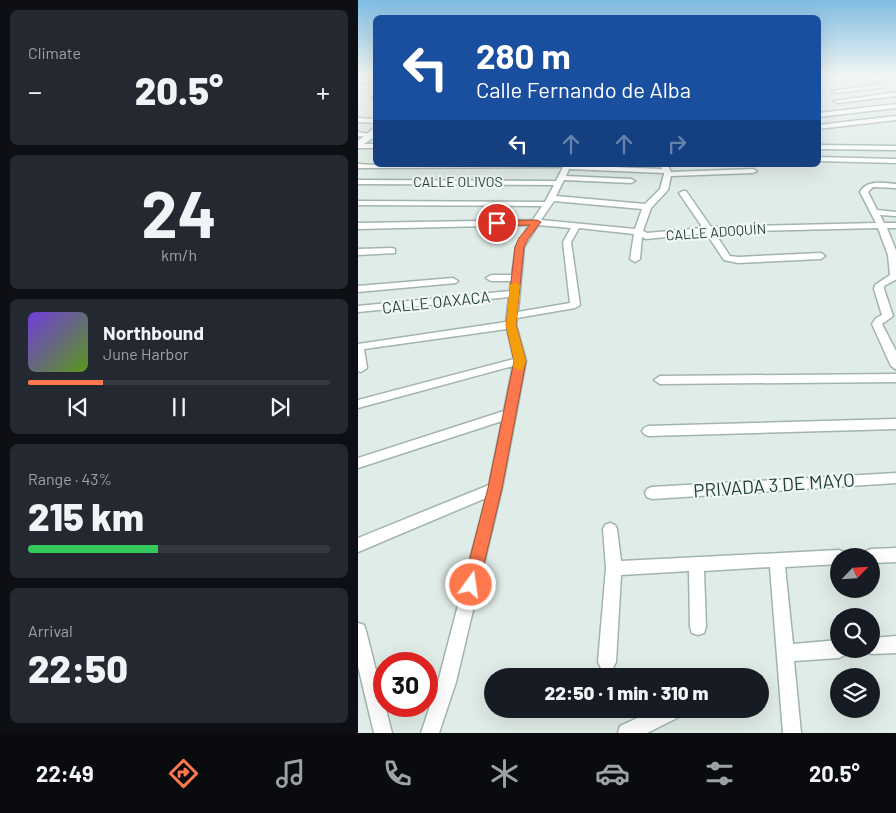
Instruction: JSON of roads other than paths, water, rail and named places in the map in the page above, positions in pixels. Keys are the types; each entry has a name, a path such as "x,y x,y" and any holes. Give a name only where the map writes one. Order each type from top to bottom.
{"main road":[{"path":"358,146 369,135"}],"street":[{"path":"821,115 860,110"},
{"path":"821,127 896,118"},
{"path":"358,120 373,121"},
{"path":"881,120 888,126"},
{"path":"869,128 896,125"},
{"path":"821,146 881,142"},
{"path":"358,146 373,146"},
{"path":"821,146 896,148"},
{"path":"821,159 896,161"},
{"name":"CALLE OLIVOS","path":"358,166 373,166"},
{"name":"CALLE OLIVOS","path":"392,167 563,172"},
{"path":"636,259 638,232 647,207 664,190 666,170"},
{"path":"563,172 753,171"},
{"path":"563,172 631,181"},
{"path":"430,733 447,682 495,488 520,361 511,320 520,247 524,238 550,201 563,172"},
{"name":"CALLE OLIVOS","path":"358,182 563,172"},
{"path":"896,186 872,185 866,188 864,192 882,225 896,268 895,276 880,286 879,289 888,316 877,324 896,366"},
{"path":"682,193 727,258 738,260 821,256"},
{"path":"358,203 550,201 647,207"},
{"path":"874,212 896,214"},
{"name":"CALLE ADOQUÍN","path":"358,226 537,222 638,232 646,236 709,230 896,225"},
{"path":"361,368 358,350 511,320 575,305 567,242 576,226"},
{"path":"358,252 392,251"},
{"path":"490,278 516,278"},
{"path":"358,289 453,281"},
{"name":"CALLE OAXACA","path":"358,310 514,294"},
{"path":"358,404 520,361"},
{"path":"660,380 896,378"},
{"path":"358,463 510,414"},
{"path":"648,431 896,424"},
{"name":"PRIVADA 3 DE MAYO","path":"652,493 896,478"},
{"path":"358,545 495,488"},
{"path":"607,662 614,568 610,529"},
{"path":"880,556 896,555"},
{"path":"614,568 830,557"},
{"path":"777,560 792,733"},
{"path":"696,564 698,627"},
{"path":"358,632 383,733"},
{"path":"880,645 896,644"},
{"path":"785,653 830,650"},
{"path":"628,733 659,718"}]}
